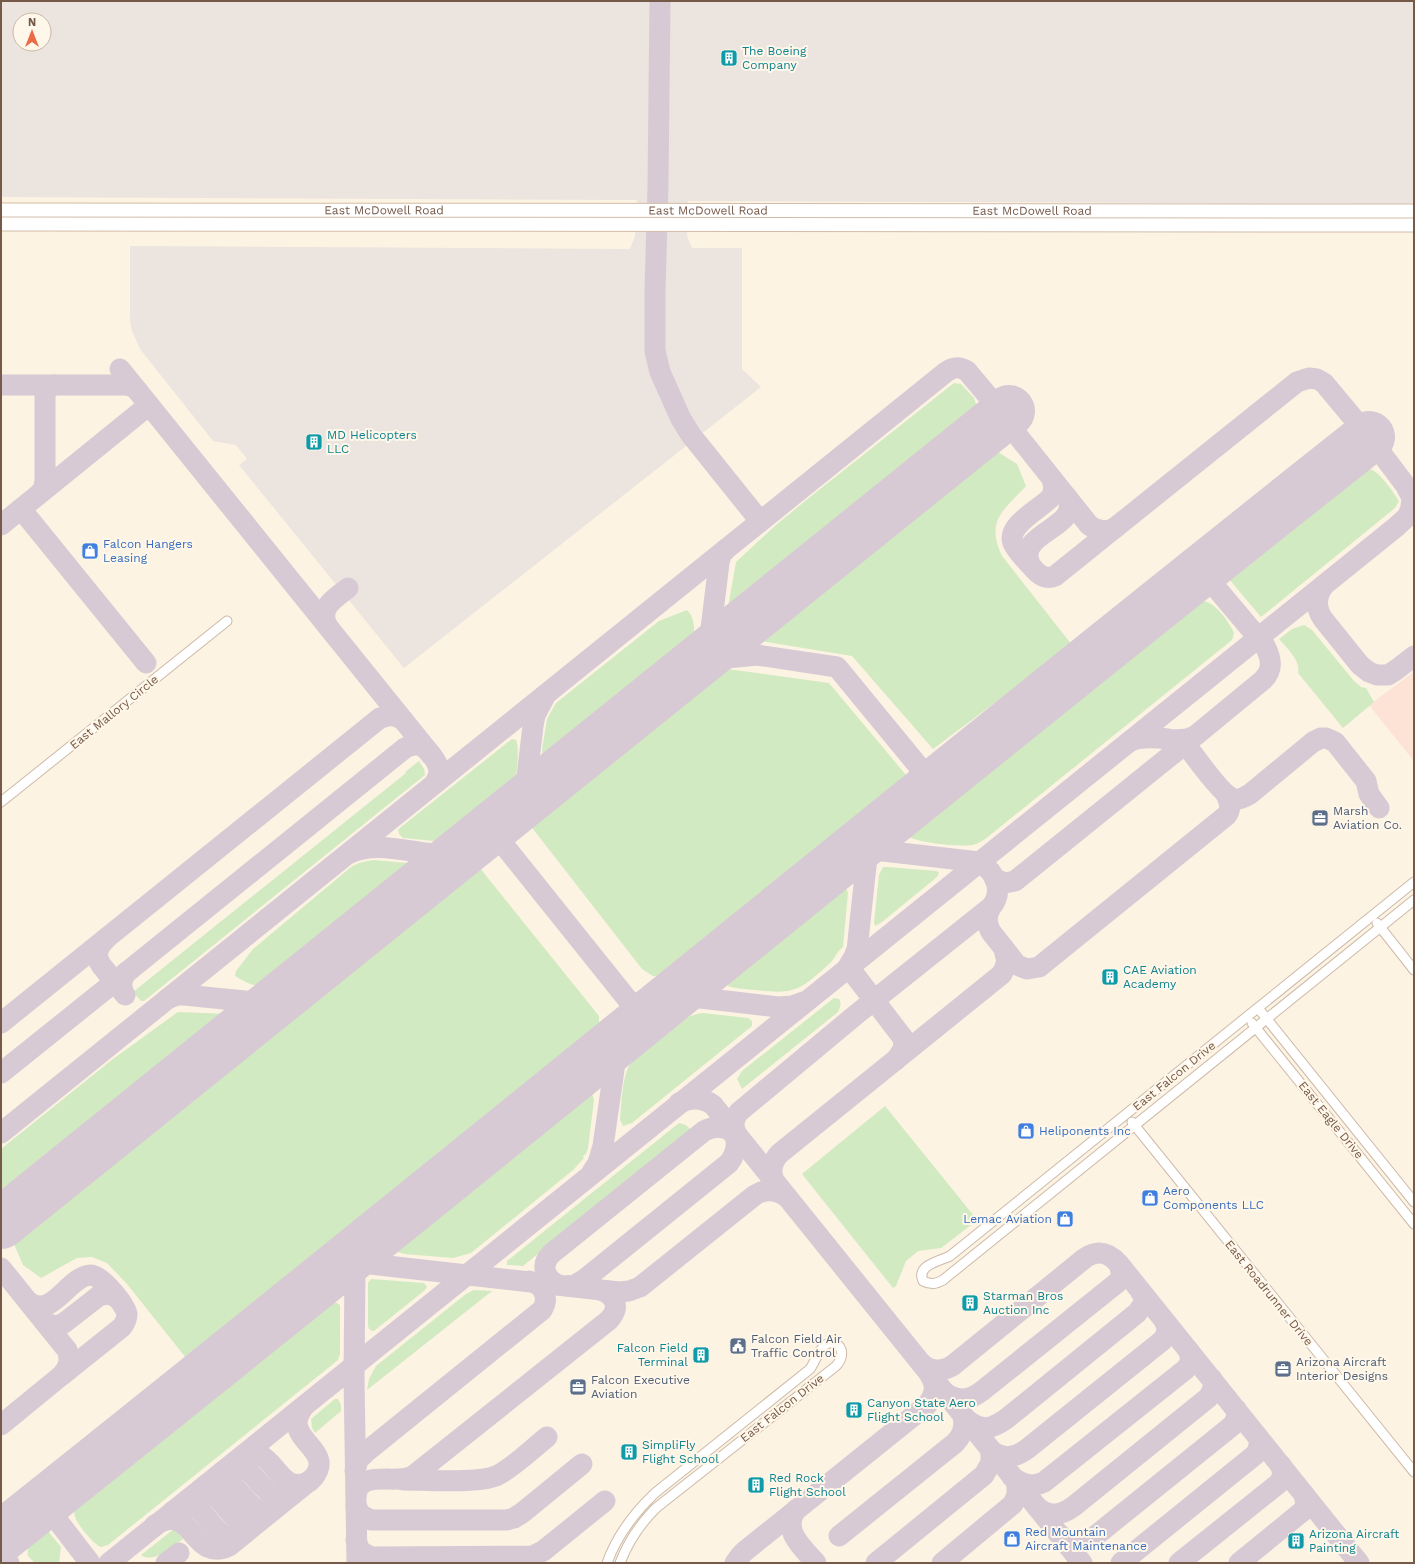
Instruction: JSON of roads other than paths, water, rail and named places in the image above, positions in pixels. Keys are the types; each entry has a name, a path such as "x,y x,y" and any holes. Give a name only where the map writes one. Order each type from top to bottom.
{"main road":[{"name":"East McDowell Road","path":"1,210 1414,211"},
{"path":"140,224 141,210"},
{"name":"East McDowell Road","path":"1,224 1414,225"}],"street":[{"name":"East Mallory Circle","path":"1,802 227,621"},
{"name":"East Falcon Drive","path":"1414,882 950,1256 924,1268 922,1273 923,1281 935,1284 942,1280 1414,900"},
{"path":"1373,915 1380,927 1414,970"},
{"name":"East Eagle Drive","path":"1258,1008 1414,1202"},
{"name":"East Eagle Drive","path":"1247,1017 1414,1224"},
{"name":"East Roadrunner Drive","path":"1126,1114 1414,1472"},
{"path":"1338,1129 1348,1120"},
{"name":"East Falcon Drive","path":"607,1563 619,1536 628,1523 650,1498 810,1369 824,1346 832,1344 839,1346 842,1349 842,1358 836,1366 656,1508 639,1527 620,1563"}],"place":[{"name":"The Boeing Company","path":"729,58"},
{"name":"MD Helicopters LLC","path":"314,442"},
{"name":"Falcon Hangers Leasing","path":"90,551"},
{"name":"Marsh Aviation Co.","path":"1320,818"},
{"name":"CAE Aviation Academy","path":"1110,977"},
{"name":"Heliponents Inc","path":"1026,1131"},
{"name":"Aero Components LLC","path":"1150,1198"},
{"name":"Lemac Aviation","path":"1065,1219"},
{"name":"Starman Bros Auction Inc","path":"970,1303"},
{"name":"Falcon Field Air Traffic Control","path":"738,1346"},
{"name":"Falcon Field Terminal","path":"701,1355"},
{"name":"Arizona Aircraft Interior Designs","path":"1283,1369"},
{"name":"Falcon Executive Aviation","path":"578,1387"},
{"name":"Canyon State Aero Flight School","path":"854,1410"},
{"name":"SimpliFly Flight School","path":"629,1452"},
{"name":"Red Rock Flight School","path":"756,1485"},
{"name":"Red Mountain Aircraft Maintenance","path":"1012,1539"},
{"name":"Arizona Aircraft Painting","path":"1296,1541"}]}
